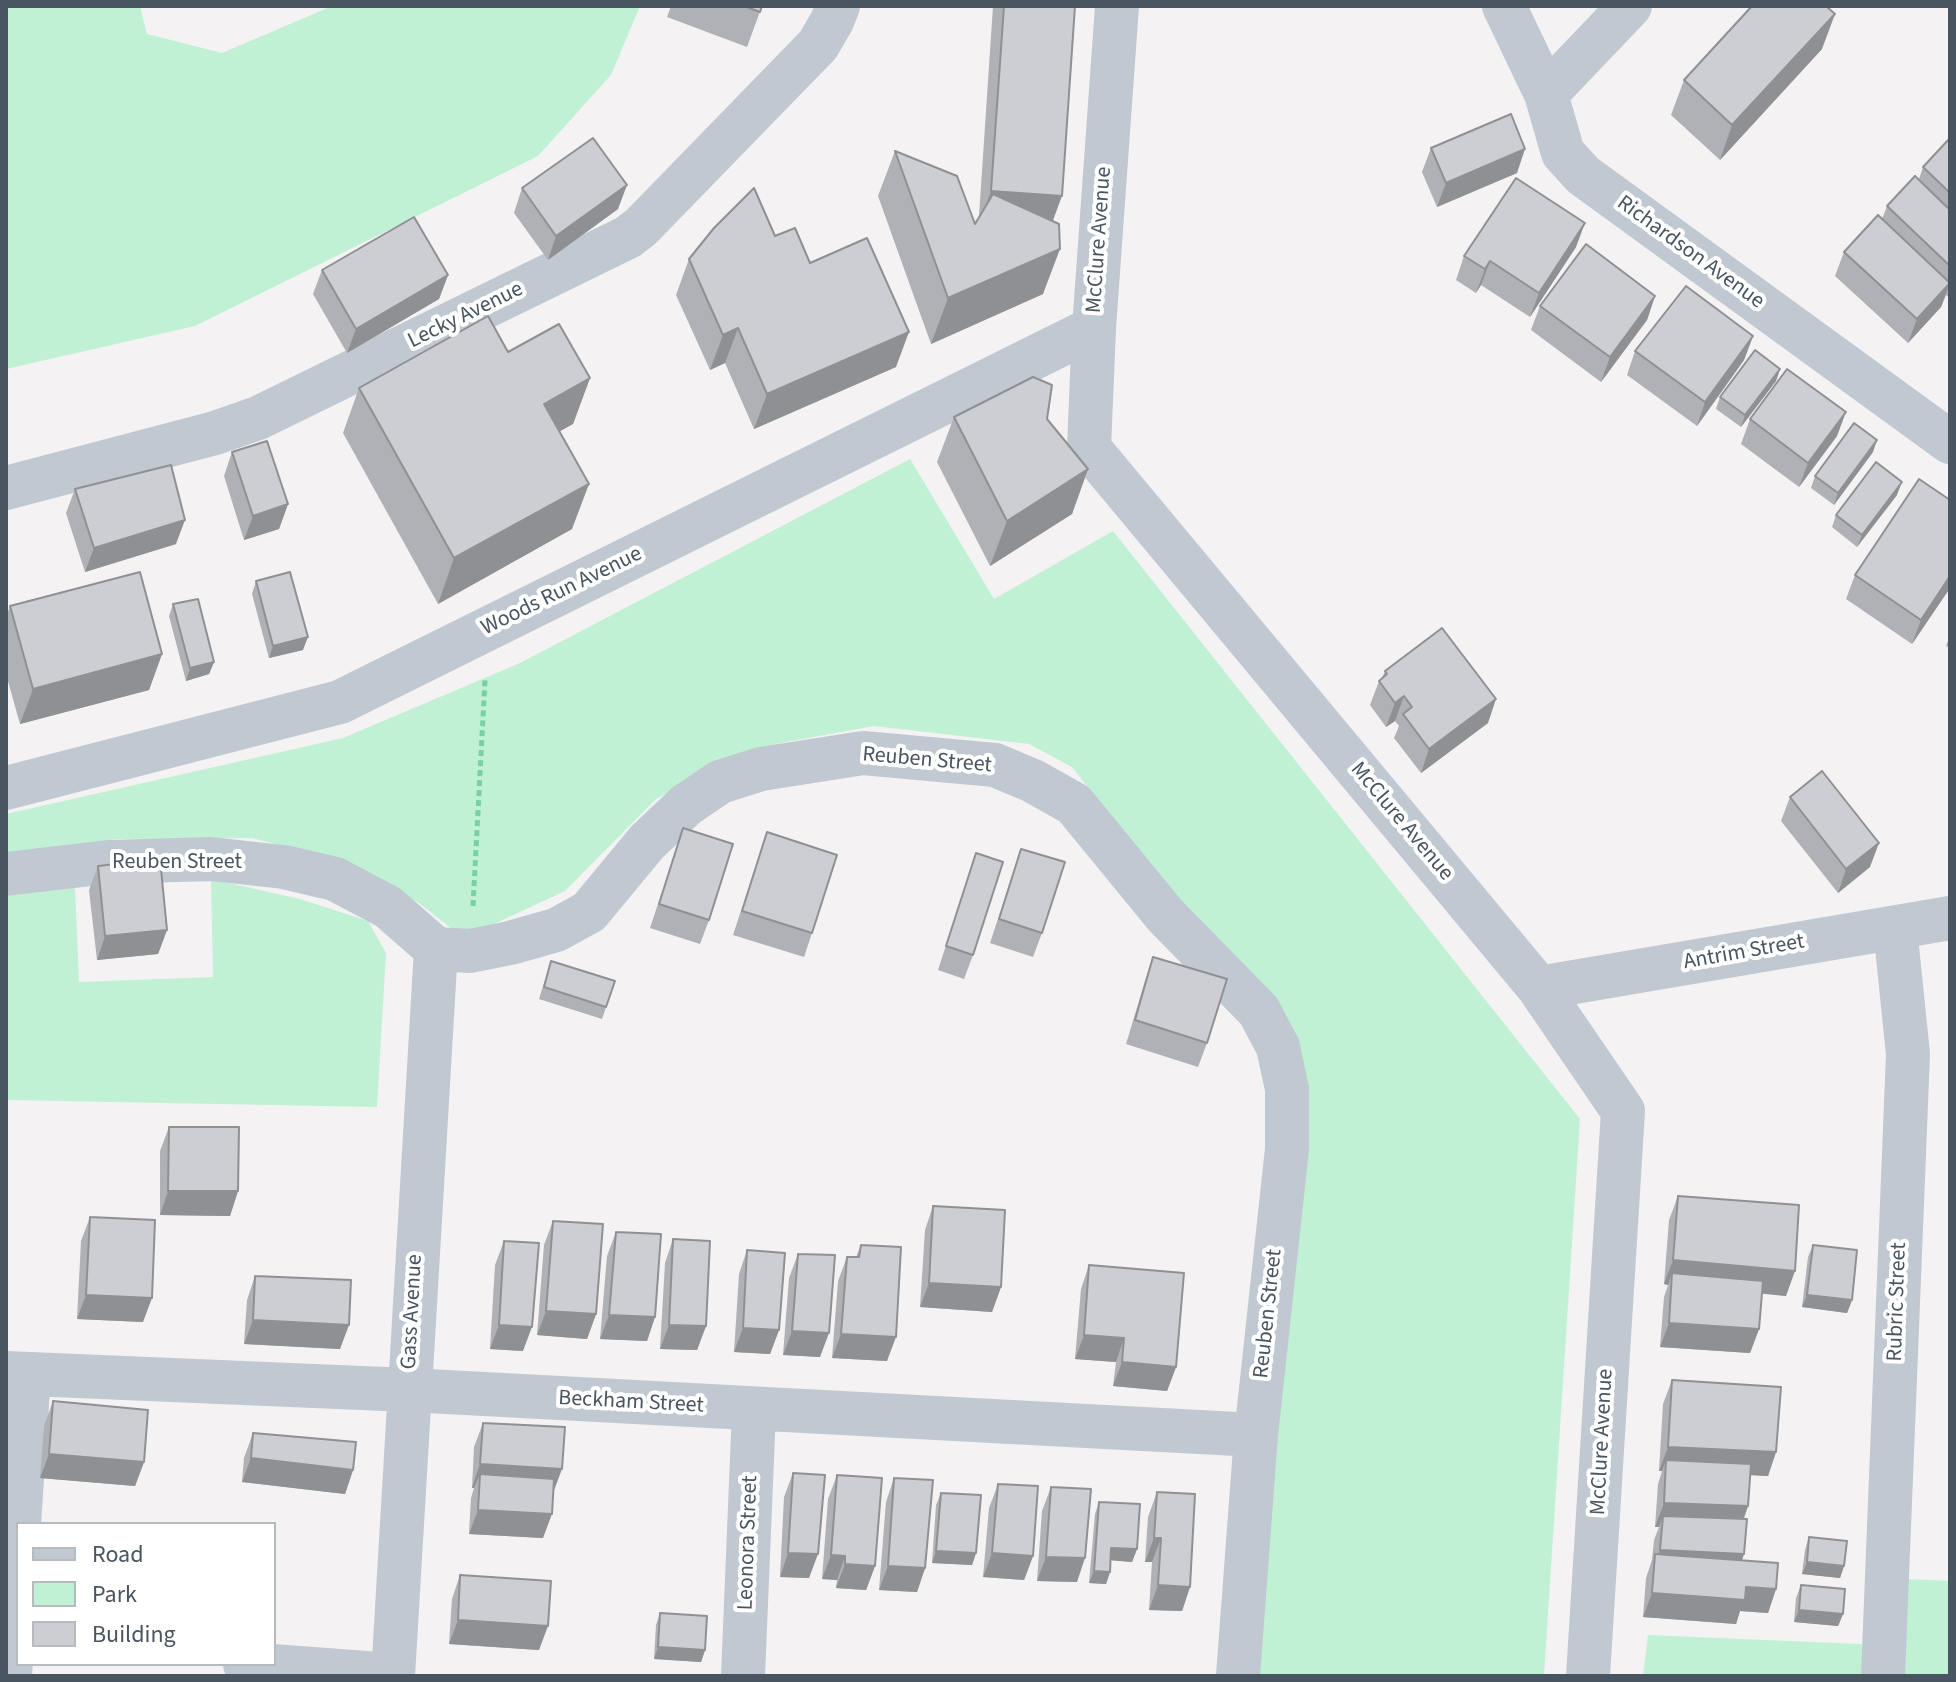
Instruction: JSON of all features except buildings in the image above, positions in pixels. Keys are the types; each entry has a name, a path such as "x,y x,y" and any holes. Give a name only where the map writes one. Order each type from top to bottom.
{"street":[{"name":"Lecky Avenue","path":"6,488 215,433 258,418 628,237 818,45 838,6"},
{"name":"McClure Avenue","path":"1117,6 1094,328 1089,448 1539,988 1623,1111 1588,1676"},
{"name":"Richardson Avenue","path":"1504,6 1546,94 1563,153 1583,175 1945,428"},
{"path":"1546,94 1630,6"},
{"name":"Woods Run Avenue","path":"6,788 340,702 1094,328"},
{"name":"Reuben Street","path":"6,874 108,862 211,859 284,867 335,879 388,907 453,950 510,943 556,930 589,912 647,842 686,805 720,782 761,769 863,753 995,765 1033,781 1074,804 1165,915 1259,1011 1278,1047 1287,1089 1287,1149 1256,1435 1238,1676"},
{"name":"Antrim Street","path":"1539,988 1950,918"},
{"name":"Rubric Street","path":"1883,1676 1908,1054 1895,928"},
{"name":"Gass Avenue","path":"393,1676 409,1390 453,950"},
{"path":"18,1374 19,1522"},
{"name":"Beckham Street","path":"18,1374 409,1390 1256,1435"},
{"name":"Leonora Street","path":"743,1676 754,1410"},
{"path":"11,1654 16,1571"},
{"path":"270,1666 393,1676"}],"path":[{"path":"453,950 489,628"}],"green space":[{"path":"6,6 140,6 147,34 222,53 332,6 640,6 611,75 538,156 195,326 6,369"},
{"path":"910,459 994,599 1113,531 1580,1119 1544,1676 1252,1676 1305,1106 1197,928 1072,767 1029,744 874,726 781,743 719,766 656,799 565,891 483,929 456,932 419,903 339,860 252,838 117,839 6,854 6,814 343,738 520,663"},
{"path":"211,879 300,899 368,921 386,953 377,1107 6,1100 6,896 75,887 79,982 213,977"},
{"path":"1887,1578 1950,1581 1950,1676 1643,1676 1648,1635 1884,1645"}]}
